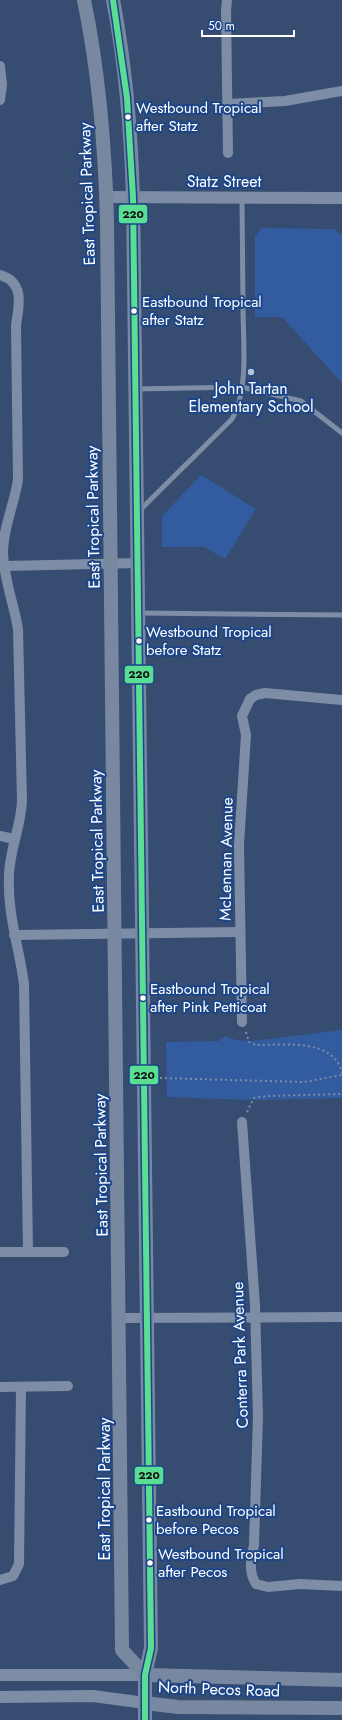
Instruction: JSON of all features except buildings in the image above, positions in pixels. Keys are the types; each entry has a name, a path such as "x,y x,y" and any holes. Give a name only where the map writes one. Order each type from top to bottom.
{"main road":[{"name":"East Tropical Parkway","path":"84,0 97,72 106,197 110,563 147,1318 151,1648 145,1675 145,1720"},
{"name":"East Tropical Parkway","path":"113,0 124,57 128,88 133,197 138,563 138,613 119,1318 122,1650 145,1675"},
{"name":"North Pecos Road","path":"145,1675 342,1680"},
{"name":"North Pecos Road","path":"145,1703 178,1707 342,1708"}],"street":[{"path":"227,0 228,153"},
{"path":"0,66 2,85 0,100"},
{"path":"228,104 286,101 342,91"},
{"name":"Statz Street","path":"106,197 242,198 341,201"},
{"path":"0,275 14,284 20,301 16,325 18,480 15,498 7,523 3,554 10,598 16,614 18,629 22,801 21,817 14,839 9,874 10,912 21,962 24,984 28,1252"},
{"path":"5,566 138,563"},
{"name":"McLennan Avenue","path":"242,1022 239,845 246,735 242,716 250,699 256,695 265,693 342,700"},
{"path":"0,836 14,839"},
{"path":"14,935 240,932"},
{"name":"Conterra Park Avenue","path":"242,1122 255,1317 258,1417 254,1544 250,1562 251,1576 256,1584 268,1587 300,1584 342,1586"},
{"path":"0,1252 64,1252"},
{"path":"119,1318 342,1317"},
{"path":"0,1387 68,1386"},
{"path":"0,1580 12,1576 19,1564 22,1387"},
{"name":"North Pecos Road","path":"0,1675 145,1675"},
{"name":"North Pecos Road","path":"0,1697 93,1696 145,1703"}],"lane":[{"path":"137,513 232,419 237,409 243,365 242,198"},
{"path":"135,389 241,387 301,401 342,433"},
{"path":"138,613 342,615"}],"path":[{"path":"160,1078 304,1082 342,1074 341,1068 331,1054 322,1050 304,1045 256,1045 249,1042 242,1022"},
{"path":"242,1122 254,1098 268,1096 342,1094"}],"shaded area":[{"path":"262,228 334,229 342,236 342,383 282,317 255,317 255,236"},
{"path":"201,475 256,509 225,559 204,547 162,547 162,516"},
{"path":"342,1030 342,1098 249,1100 167,1097 166,1042 218,1041 225,1036 236,1040 252,1041"}],"transit line":[{"name":"220","path":"113,0 127,98 133,197 151,1648 145,1675 145,1720"}],"place":[{"name":"Westbound Tropical after Statz","path":"128,117"},
{"name":"Eastbound Tropical after Statz","path":"134,311"},
{"name":"John Tartan Elementary School","path":"251,372"},
{"name":"Westbound Tropical before Statz","path":"139,641"},
{"name":"Eastbound Tropical after Pink Petticoat","path":"143,998"},
{"name":"Eastbound Tropical before Pecos","path":"149,1520"},
{"name":"Westbound Tropical after Pecos","path":"150,1563"}]}
